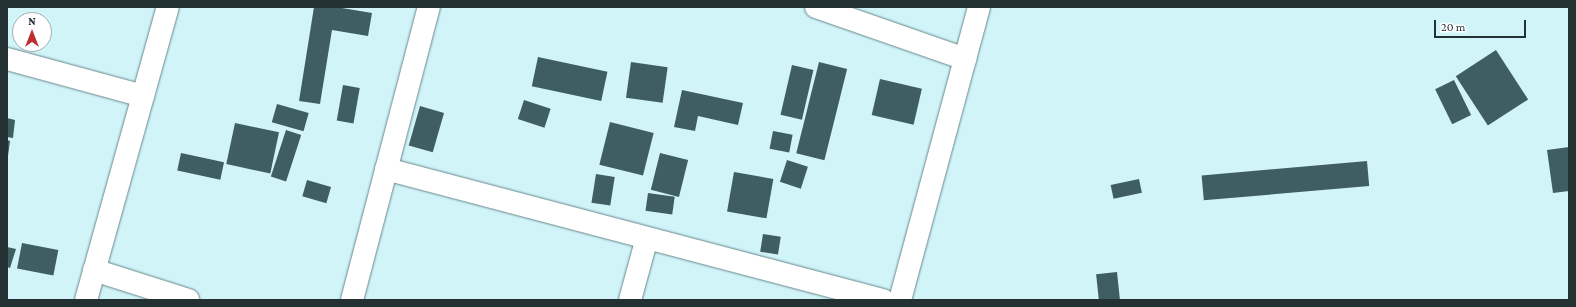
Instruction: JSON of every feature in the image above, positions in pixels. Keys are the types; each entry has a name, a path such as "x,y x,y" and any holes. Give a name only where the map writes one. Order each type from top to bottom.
{"street":[{"path":"86,300 168,7"},
{"path":"352,300 429,7"},
{"path":"816,7 965,59"},
{"path":"900,300 979,7"},
{"path":"7,59 143,96"},
{"path":"386,169 883,300"},
{"path":"630,300 647,238"},
{"path":"94,270 188,300"}],"building":[{"path":"314,7 336,7 372,13 368,36 332,30 320,104 299,101"},
{"path":"1496,50 1528,99 1488,126 1456,76"},
{"path":"538,57 607,72 601,101 532,86"},
{"path":"631,62 668,67 663,103 626,98"},
{"path":"819,62 847,69 824,160 796,153"},
{"path":"792,65 813,70 802,120 781,115"},
{"path":"880,79 922,89 914,125 872,115"},
{"path":"1454,80 1471,115 1452,124 1435,89"},
{"path":"343,85 360,88 353,123 337,120"},
{"path":"682,90 743,103 738,125 698,116 695,131 674,127"},
{"path":"524,100 551,109 544,128 518,119"},
{"path":"277,104 309,113 303,131 272,122"},
{"path":"420,106 444,113 433,152 409,145"},
{"path":"7,118 15,120 13,138 7,137"},
{"path":"610,122 654,133 643,176 599,165"},
{"path":"235,123 279,132 270,173 226,164"},
{"path":"286,130 301,135 286,182 271,177"},
{"path":"773,131 793,135 789,152 770,149"},
{"path":"7,140 10,141 8,156 7,156"},
{"path":"1569,147 1569,191 1553,193 1547,150"},
{"path":"181,153 224,162 220,180 177,171"},
{"path":"660,153 688,160 679,197 651,190"},
{"path":"787,160 808,167 801,189 780,182"},
{"path":"1367,161 1369,186 1204,200 1202,175"},
{"path":"734,172 773,179 766,218 727,211"},
{"path":"596,174 615,177 610,206 591,203"},
{"path":"1139,179 1142,193 1114,199 1111,185"},
{"path":"307,180 331,187 326,203 302,196"},
{"path":"648,193 675,197 672,215 645,211"},
{"path":"763,234 781,237 778,255 760,252"},
{"path":"22,243 58,250 53,276 17,269"},
{"path":"7,247 16,249 10,268 7,267"},
{"path":"1117,272 1120,300 1099,300 1096,274"}]}
